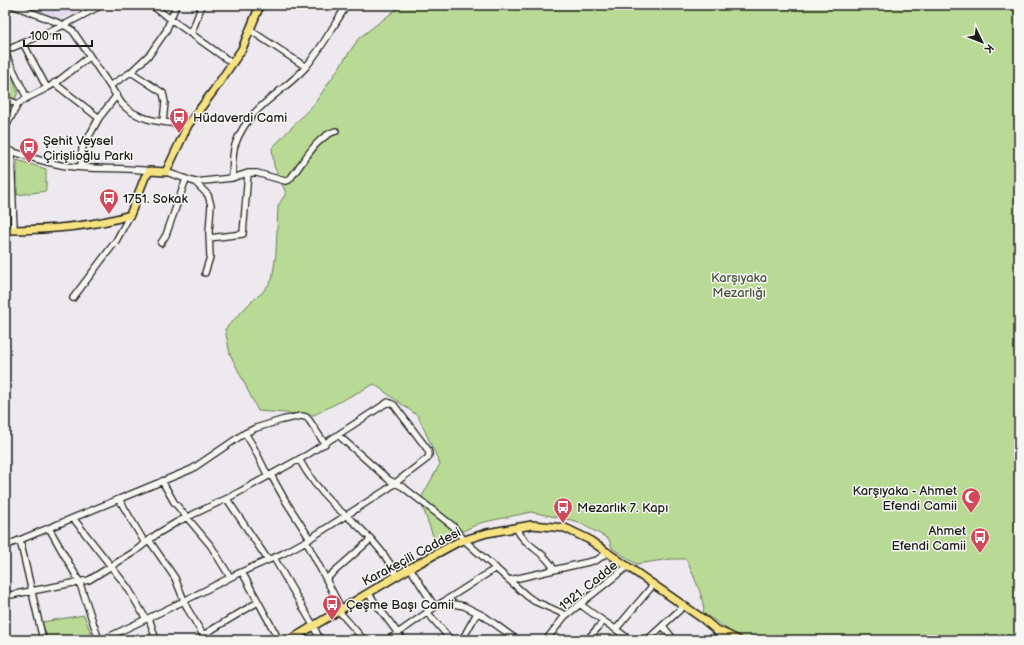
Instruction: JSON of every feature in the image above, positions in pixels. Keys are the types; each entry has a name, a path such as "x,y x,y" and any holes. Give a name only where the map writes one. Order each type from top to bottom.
{"main road":[{"path":"5,230 58,228 130,215 145,177 150,171 166,172 188,125 242,49 260,5"},
{"name":"Karakeçili Caddesi","path":"290,640 368,592 464,540 516,527 532,526 565,528 588,539 654,584 715,629 738,640"}],"street":[{"path":"12,5 64,25 73,31 89,57 122,104 130,112 155,121 188,125"},
{"path":"31,5 31,12"},
{"path":"27,98 5,52 64,25 102,5"},
{"path":"151,5 232,63"},
{"path":"110,86 131,72 142,62 156,45 166,31 176,5"},
{"path":"191,34 202,5"},
{"path":"232,178 235,146 246,121 263,103 306,67 328,36 346,6 338,5"},
{"path":"250,30 306,67"},
{"path":"23,43 47,88"},
{"path":"5,128 18,104 47,88 89,57"},
{"path":"131,72 163,93 165,102 163,122"},
{"path":"54,83 98,118"},
{"path":"81,167 82,149 98,118 117,95"},
{"path":"5,99 18,104"},
{"path":"166,172 195,182 232,178 248,173 257,173 285,181 289,180 311,151 331,133 336,131"},
{"path":"5,149 40,161 67,166 150,171"},
{"path":"11,151 14,230"},
{"path":"209,238 243,234 248,173"},
{"path":"161,243 166,235 186,179"},
{"path":"5,182 12,182"},
{"path":"195,182 208,195 211,205 209,238 210,257 205,273"},
{"path":"72,298 116,241 130,215"},
{"path":"5,596 89,580 177,522 227,499 269,476 325,444 387,403 393,404 429,454 428,458 397,483 308,540 274,558 230,577 148,619 102,640"},
{"path":"5,546 192,469 245,433 266,424 304,416 309,420 325,444"},
{"path":"245,433 308,540 340,609 364,640"},
{"path":"338,435 389,480 397,483 453,526 464,540 527,596 566,615"},
{"path":"299,459 306,472 324,495 360,528 392,565 397,576"},
{"path":"162,481 170,496 212,546 230,577"},
{"path":"119,499 147,542 175,578 184,601 204,637 258,602"},
{"path":"227,499 268,560"},
{"path":"73,518 128,588 148,619 156,640"},
{"path":"516,527 522,538 550,563 554,570"},
{"path":"49,528 79,581 99,640"},
{"path":"20,540 43,640"},
{"path":"326,579 370,540"},
{"path":"510,580 597,560 608,552"},
{"path":"274,558 313,625 320,640"},
{"name":"1921. Cadde","path":"546,640 566,615 628,566"},
{"path":"410,568 435,607"},
{"path":"388,640 427,612 496,568"},
{"path":"242,572 279,640"},
{"path":"616,629 654,584"},
{"path":"368,592 403,640"},
{"path":"443,602 464,606 517,640"},
{"path":"580,604 630,640"},
{"path":"647,640 684,606"},
{"path":"427,612 451,640"},
{"path":"462,640 477,613"},
{"path":"587,640 603,622"},
{"path":"663,626 674,640"},
{"path":"715,629 721,640"}],"shaded area":[{"path":"35,5 94,5 59,19 35,10"}],"green space":[{"name":"Karşıyaka Mezarlığı","path":"402,5 1019,5 1019,640 745,640 703,613 704,608 701,594 686,559 671,559 636,564 612,548 609,539 576,521 531,512 480,523 436,544 420,500 440,464 418,416 374,384 314,415 258,411 230,354 225,329 252,301 262,293 272,280 276,254 278,206 286,193 274,166 272,148 315,103 359,38"},
{"path":"5,62 18,92 15,100 5,96"},
{"path":"17,160 46,169 46,191 17,195"},
{"path":"84,615 93,639 48,640 42,622"}],"place":[{"name":"Hüdaverdi Cami","path":"179,134"},
{"name":"Şehit Veysel Çirişlioğlu Parkı","path":"29,164"},
{"name":"1751. Sokak","path":"109,215"},
{"name":"Karşıyaka - Ahmet Efendi Camii","path":"971,514"},
{"name":"Mezarlık 7. Kapı","path":"563,524"},
{"name":"Ahmet Efendi Camii","path":"980,554"},
{"name":"Çeşme Başı Camii","path":"332,621"}]}
